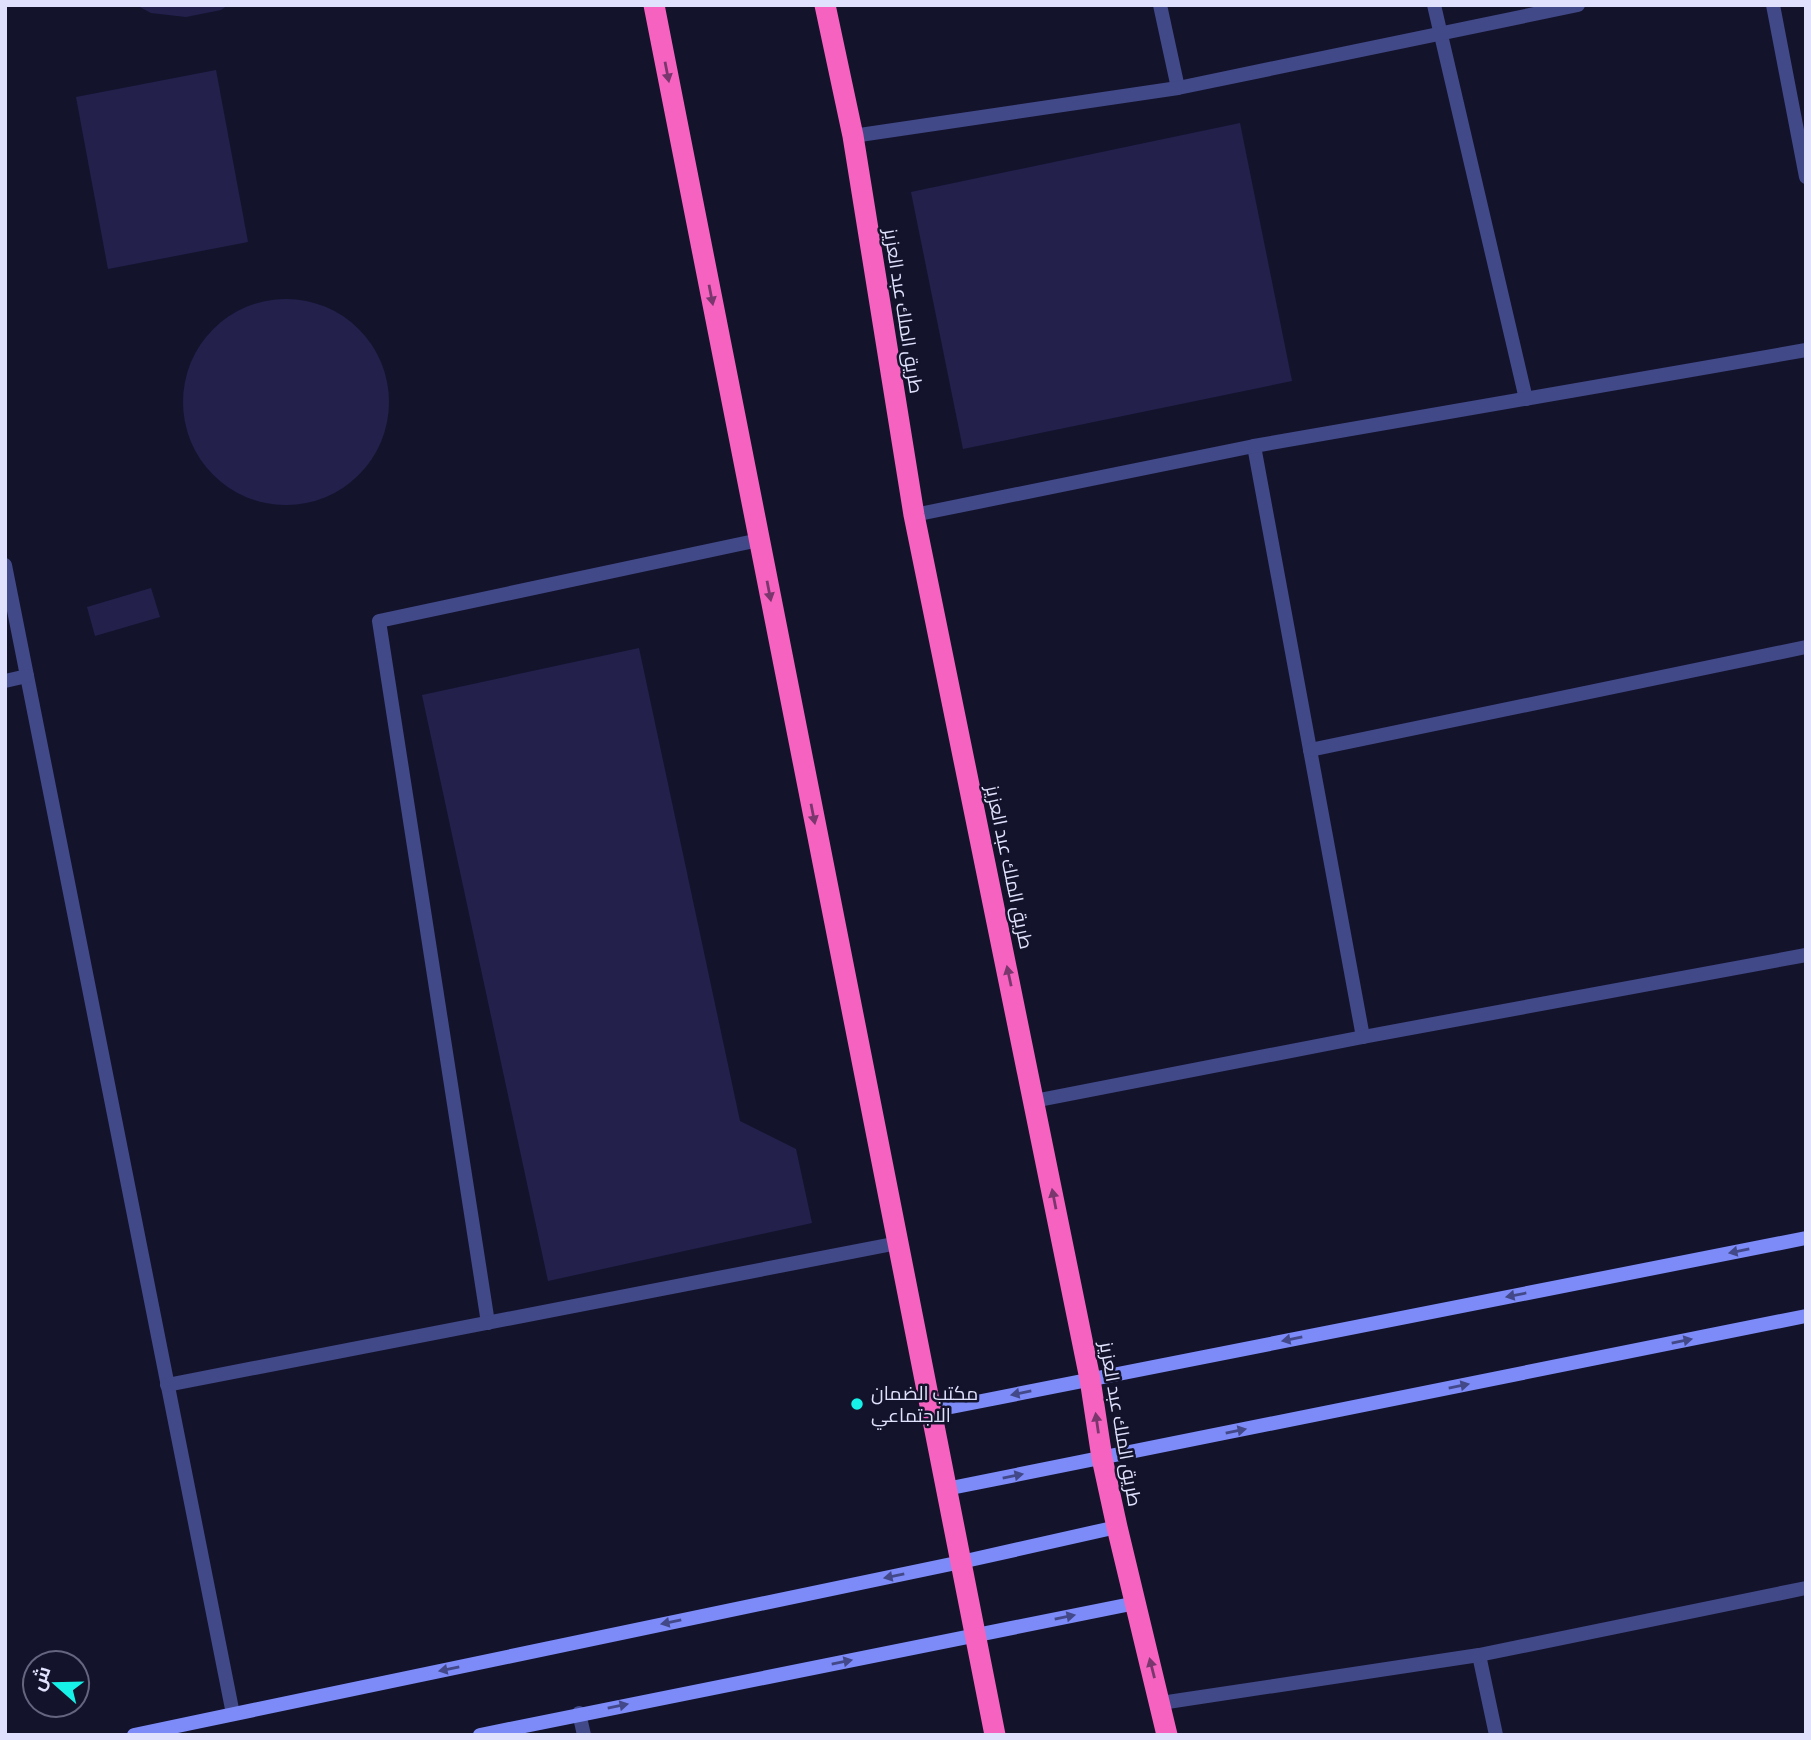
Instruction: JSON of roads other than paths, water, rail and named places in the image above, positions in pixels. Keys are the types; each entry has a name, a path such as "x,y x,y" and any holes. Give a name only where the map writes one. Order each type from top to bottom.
{"highway":[{"path":"654,5 995,1735"},
{"name":"طريق الملك عبد العزيز","path":"825,5 853,136 915,515 1090,1379 1116,1527 1167,1735"}],"street":[{"path":"1160,5 1178,88"},
{"path":"1434,5 1527,399"},
{"path":"853,136 1178,88 1578,5"},
{"path":"1773,5 1806,177"},
{"path":"915,515 1254,446 1806,350"},
{"path":"1254,446 1363,1037"},
{"path":"488,1323 379,621 759,540"},
{"path":"5,565 233,1714"},
{"path":"1310,750 1806,647"},
{"path":"5,681 27,676"},
{"path":"1034,1101 1806,955"},
{"path":"931,1410 1806,1238"},
{"path":"167,1385 898,1243"},
{"path":"946,1489 1806,1316"},
{"path":"134,1735 961,1562 1116,1527"},
{"path":"1161,1703 1479,1655 1806,1588"},
{"path":"480,1735 1136,1603"},
{"path":"1479,1655 1496,1735"},
{"path":"579,1713 584,1735"}],"place":[{"name":"مكتب الضمان الاجتماعي","path":"857,1404"}]}
